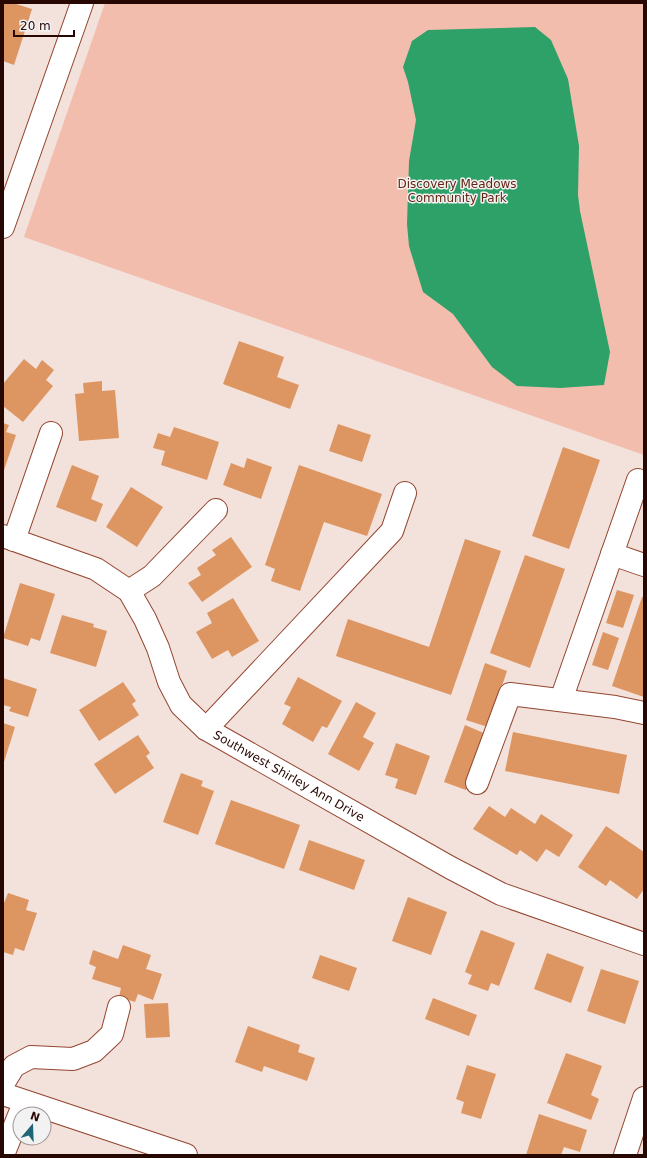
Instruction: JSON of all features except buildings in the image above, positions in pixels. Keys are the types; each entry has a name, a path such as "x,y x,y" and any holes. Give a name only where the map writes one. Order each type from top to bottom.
{"street":[{"path":"3,227 82,3"},
{"path":"8,538 52,433"},
{"path":"561,700 638,480"},
{"path":"206,729 392,531 404,493"},
{"path":"128,591 152,576 216,510"},
{"name":"Southwest Shirley Ann Drive","path":"8,538 96,569 128,591 145,619 158,648 169,682 178,699 181,704 206,729 451,868 501,894 644,944"},
{"path":"612,554 644,565"},
{"path":"478,783 510,694 616,707 644,713"},
{"path":"3,1084 14,1066 31,1057 73,1058 94,1051 112,1034 118,1007"},
{"path":"3,1094 186,1155"},
{"path":"625,1155 644,1098"},
{"path":"3,1155 24,1102"}],"green space":[{"name":"Discovery Meadows Community Park","path":"105,3 644,3 644,455 24,237"}],"shaded area":[{"path":"535,27 551,40 568,79 579,146 578,195 580,211 610,352 604,385 560,388 517,386 492,367 453,314 423,292 409,246 407,224 409,161 416,120 408,82 403,67 412,41 428,30"}]}
